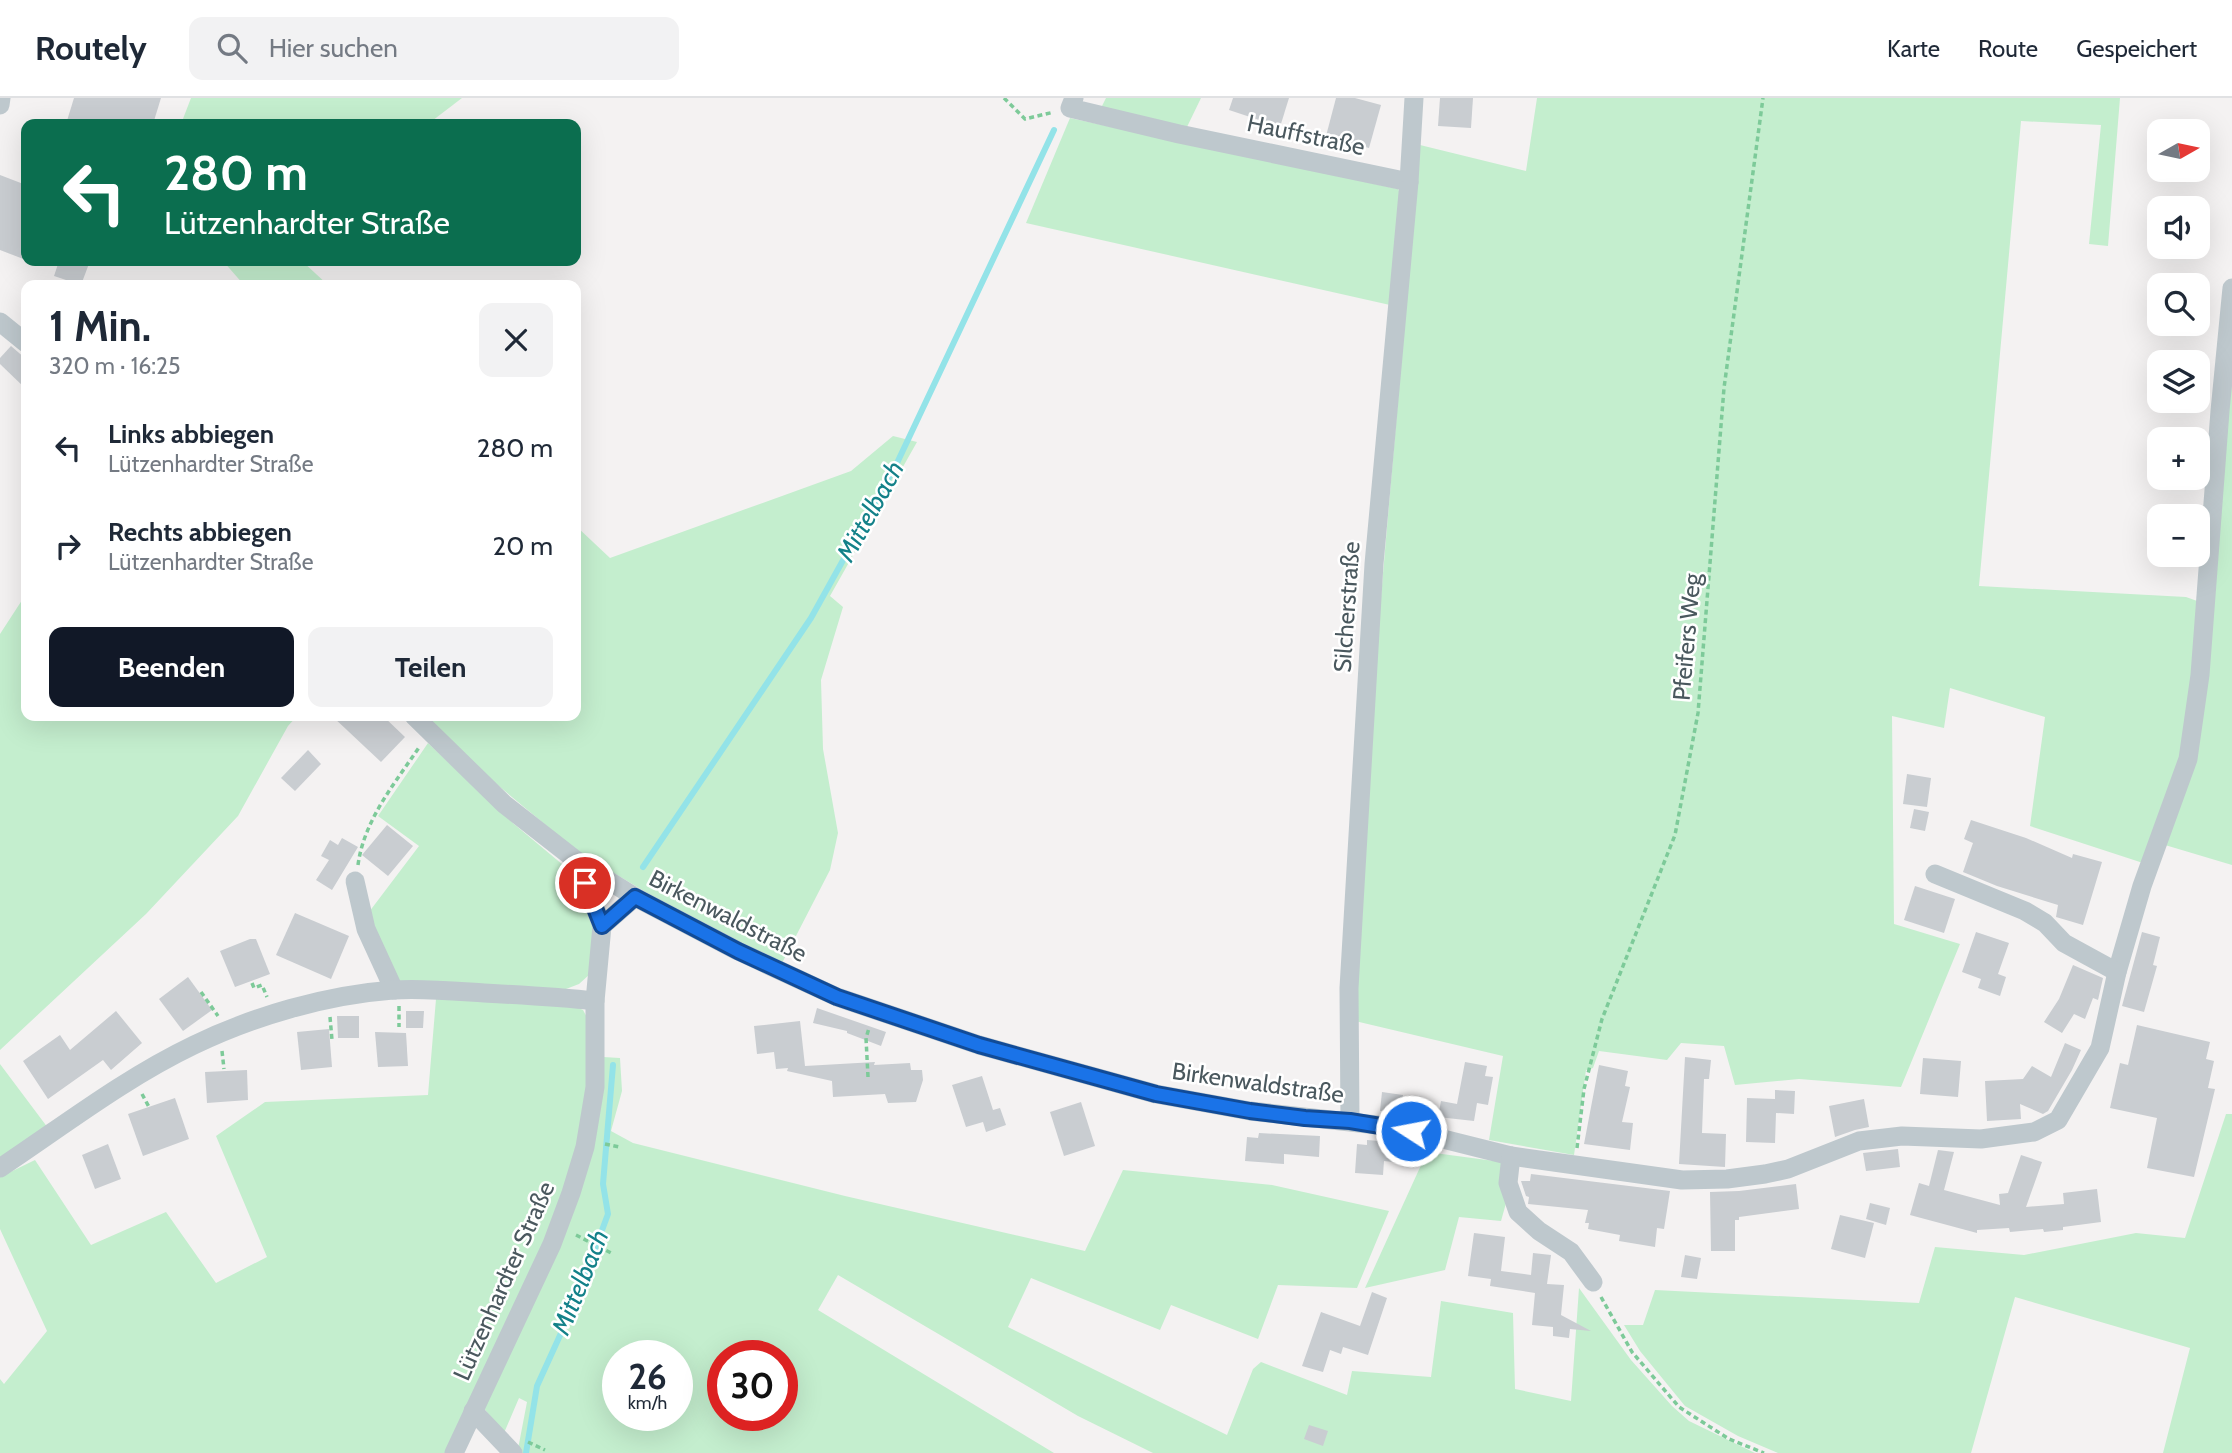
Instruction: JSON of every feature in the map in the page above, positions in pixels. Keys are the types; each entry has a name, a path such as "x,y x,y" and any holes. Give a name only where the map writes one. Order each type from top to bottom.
{"street":[{"path":"0,105 1,98"},
{"name":"Silcherstraße","path":"1350,1121 1349,988 1374,564 1409,182 1414,98"},
{"name":"Hauffstraße","path":"1072,103 1179,134 1409,182"},
{"name":"Birkenwaldstraße","path":"419,721 504,804 577,862 635,897 738,951 837,997 875,1010 979,1045 1156,1094 1250,1111 1395,1127 1511,1156 1682,1180 1727,1179 1765,1174 1858,1141 1902,1136 1981,1139 2034,1132 2058,1120 2100,1048 2117,972 2143,886 2188,759 2199,687 2232,288"},
{"path":"0,322 21,339"},
{"name":"Lützenhardter Straße","path":"454,1453 552,1244 585,1147 596,1087 595,1001 602,926 577,862"},
{"path":"1935,874 2025,911 2045,923 2064,943 2117,972"},
{"path":"355,881 366,929 394,990"},
{"path":"602,926 635,897"},
{"path":"0,1168 102,1100 194,1045 274,1015 335,999 394,990 446,990 595,1001"},
{"path":"1511,1156 1508,1183 1518,1212 1539,1231 1571,1252 1593,1282"},
{"path":"473,1411 513,1453"}],"path":[{"path":"1004,98 1025,119 1072,103"},
{"name":"Pfeifers Weg","path":"1575,1164 1584,1088 1602,1018 1675,835 1698,713 1724,388 1763,98"},
{"path":"355,881 361,844 379,806 430,731"},
{"path":"201,992 228,1031"},
{"path":"869,1077 866,1038 875,1010"},
{"path":"600,1142 619,1147"},
{"path":"588,1242 613,1254"},
{"path":"1593,1282 1632,1352 1679,1407 1729,1438 1764,1453"},
{"path":"540,1447 545,1450"}],"green space":[{"path":"191,98 462,98 435,119 183,119"},
{"path":"1106,98 1201,98 1186,129 1101,108"},
{"path":"1537,98 2120,98 2108,246 2089,244 2101,125 2021,121 1979,586 2186,597 2200,602 2181,760 2143,863 2030,826 2045,717 1950,688 1944,728 1892,716 1894,924 1960,944 1901,1087 1799,1079 1735,1085 1724,1046 1681,1043 1667,1060 1599,1051 1593,1068 1586,1070 1574,1155 1489,1140 1503,1056 1355,1021 1374,678 1420,145 1526,171"},
{"path":"1070,118 1398,189 1405,202 1390,305 1026,223"},
{"path":"227,266 307,266 323,280 240,280"},
{"path":"2232,346 2232,865 2165,845 2188,782"},
{"path":"893,436 917,442 830,596 843,607 821,680 823,749 838,833 830,870 781,965 654,897 577,851 494,782 430,721 581,721 581,531 610,558 851,471"},
{"path":"21,602 21,721 292,721 238,816 146,914 0,1050 0,634"},
{"path":"428,743 514,824 575,875 593,925 590,974 579,984 566,989 394,984 366,916 419,846 378,816"},
{"path":"436,999 569,1004 583,1010 590,1023 587,1097 573,1169 540,1257 448,1453 0,1453 0,1379 4,1384 47,1331 0,1229 0,1177 35,1160 91,1245 166,1212 216,1283 267,1257 216,1136 265,1102 428,1095"},
{"path":"603,1057 620,1058 622,1091 611,1131 633,1143 845,1196 1085,1251 1123,1170 1272,1185 1389,1211 1357,1288 1278,1285 1258,1339 1171,1305 1160,1330 1031,1278 1008,1327 1227,1435 1253,1369 1261,1362 1347,1395 1352,1371 1431,1377 1441,1301 1513,1313 1515,1389 1571,1401 1579,1288 1631,1360 1672,1406 1689,1421 1755,1453 1153,1453 1078,1416 838,1275 818,1310 1054,1453 521,1453 518,1449 527,1402 519,1398 504,1433 482,1406 552,1252"},
{"path":"0,1064 48,1128 0,1158"},
{"path":"2226,1114 2232,1114 2232,1453 2163,1453 2190,1348 2015,1297 1971,1453 1778,1453 1738,1436 1685,1406 1640,1351 1624,1325 1643,1325 1655,1290 1919,1303 1935,1247 2024,1255 2136,1233 2185,1238"},
{"path":"1427,1152 1517,1164 1501,1221 1459,1217 1445,1270 1365,1288"}],"building":[{"path":"74,98 161,98 155,119 68,119"},
{"path":"1233,98 1289,98 1280,127 1229,110"},
{"path":"1336,98 1355,98 1381,105 1369,148 1326,136"},
{"path":"1440,98 1473,98 1471,128 1438,126"},
{"path":"0,175 21,183 21,258 0,250"},
{"path":"57,266 88,266 83,280 66,280 54,276"},
{"path":"11,346 21,355 21,384 0,364 0,358"},
{"path":"337,721 388,721 405,737 381,762"},
{"path":"308,750 321,764 295,791 281,778"},
{"path":"1907,774 1931,778 1927,807 1903,804"},
{"path":"1914,809 1929,812 1925,831 1910,828"},
{"path":"1971,820 2026,838 2072,858 2073,854 2102,862 2083,925 2056,917 2058,905 1963,872 1973,843 1964,839"},
{"path":"387,825 413,846 388,876 362,855"},
{"path":"342,838 358,847 332,890 316,880 329,860 321,856 330,840 338,845"},
{"path":"1915,886 1955,899 1944,933 1904,920"},
{"path":"295,913 349,936 331,979 276,955"},
{"path":"1976,932 2009,943 1998,974 2006,977 2000,996 1978,988 1981,979 1962,972"},
{"path":"2142,932 2160,937 2153,965 2157,966 2144,1012 2122,1006"},
{"path":"256,939 270,974 235,987 220,951"},
{"path":"2073,965 2103,978 2098,1000 2093,998 2085,1019 2074,1014 2062,1033 2044,1022 2059,999"},
{"path":"188,977 212,1010 183,1031 159,999"},
{"path":"817,1008 886,1032 881,1046 847,1031 813,1023"},
{"path":"116,1011 142,1043 111,1070 103,1060 48,1099 23,1061 60,1035 70,1050"},
{"path":"406,1011 424,1011 423,1028 406,1028"},
{"path":"337,1016 359,1016 359,1038 338,1038"},
{"path":"800,1021 805,1066 910,1063 911,1070 922,1070 923,1080 916,1102 888,1103 885,1094 833,1097 832,1081 787,1071 788,1068 776,1069 774,1052 757,1054 754,1026"},
{"path":"2137,1025 2210,1042 2206,1059 2214,1061 2208,1088 2215,1089 2194,1177 2147,1168 2157,1118 2110,1108 2120,1063 2128,1065"},
{"path":"329,1029 332,1067 301,1070 297,1032"},
{"path":"375,1032 406,1033 408,1066 378,1067"},
{"path":"2065,1043 2081,1050 2048,1111 2043,1114 2020,1104 2021,1119 1987,1121 1985,1081 2023,1079 2032,1066 2051,1077"},
{"path":"1685,1057 1711,1060 1709,1079 1704,1079 1702,1133 1726,1134 1725,1167 1679,1164"},
{"path":"1923,1058 1961,1061 1958,1097 1920,1094"},
{"path":"1465,1062 1487,1066 1485,1076 1493,1077 1488,1105 1477,1103 1474,1121 1438,1117 1441,1101 1457,1104"},
{"path":"1599,1065 1628,1071 1625,1086 1630,1087 1622,1122 1633,1123 1630,1150 1584,1144"},
{"path":"247,1070 248,1100 207,1103 205,1072"},
{"path":"982,1076 993,1110 1000,1108 1006,1125 986,1132 983,1122 966,1127 952,1085"},
{"path":"1775,1090 1795,1091 1794,1114 1776,1113 1775,1143 1746,1142 1747,1098 1775,1099"},
{"path":"1382,1092 1403,1095 1401,1113 1380,1111"},
{"path":"175,1098 189,1139 143,1156 128,1114"},
{"path":"1864,1099 1869,1127 1835,1137 1829,1106"},
{"path":"1081,1102 1095,1146 1064,1156 1050,1112"},
{"path":"1259,1133 1320,1136 1319,1157 1284,1154 1284,1164 1245,1161 1247,1137 1258,1138"},
{"path":"1367,1140 1403,1143 1402,1163 1384,1161 1383,1175 1355,1173 1357,1144 1367,1145"},
{"path":"108,1144 121,1179 95,1189 82,1155"},
{"path":"1898,1149 1900,1167 1866,1171 1863,1153"},
{"path":"1938,1150 1954,1152 1944,1190 2000,1205 1999,1194 2008,1193 2021,1155 2042,1162 2026,1207 2064,1204 2063,1193 2097,1189 2101,1222 2044,1232 2043,1229 2010,1232 2009,1228 1977,1230 1977,1233 1910,1215 1919,1183 1929,1186"},
{"path":"1531,1174 1670,1191 1664,1229 1657,1228 1655,1247 1619,1241 1620,1235 1588,1229 1589,1223 1585,1223 1588,1210 1528,1204 1529,1197 1526,1196 1521,1181 1530,1181"},
{"path":"1796,1184 1799,1209 1739,1217 1739,1220 1735,1220 1735,1251 1711,1251 1710,1192"},
{"path":"1870,1203 1890,1208 1886,1225 1866,1219"},
{"path":"1840,1215 1874,1223 1865,1258 1831,1249"},
{"path":"1474,1233 1505,1237 1501,1271 1531,1275 1533,1253 1551,1255 1547,1284 1564,1285 1561,1315 1591,1331 1570,1329 1569,1338 1553,1336 1553,1327 1532,1325 1535,1293 1490,1286 1491,1279 1468,1276"},
{"path":"1685,1255 1701,1258 1697,1279 1681,1277"},
{"path":"1372,1292 1387,1298 1368,1355 1343,1347 1341,1354 1330,1350 1323,1372 1302,1366 1321,1312 1360,1326"},
{"path":"1309,1425 1328,1431 1323,1446 1304,1439"}],"waterway":[{"name":"Mittelbach","path":"643,867 811,618 897,463 1054,130"},
{"name":"Mittelbach","path":"526,1453 537,1386 577,1298 608,1214 603,1184 613,1065"}],"route":[{"path":"585,883 602,926 635,897 738,951 837,997 979,1045 1156,1094 1250,1111 1350,1121 1411,1131"}]}
